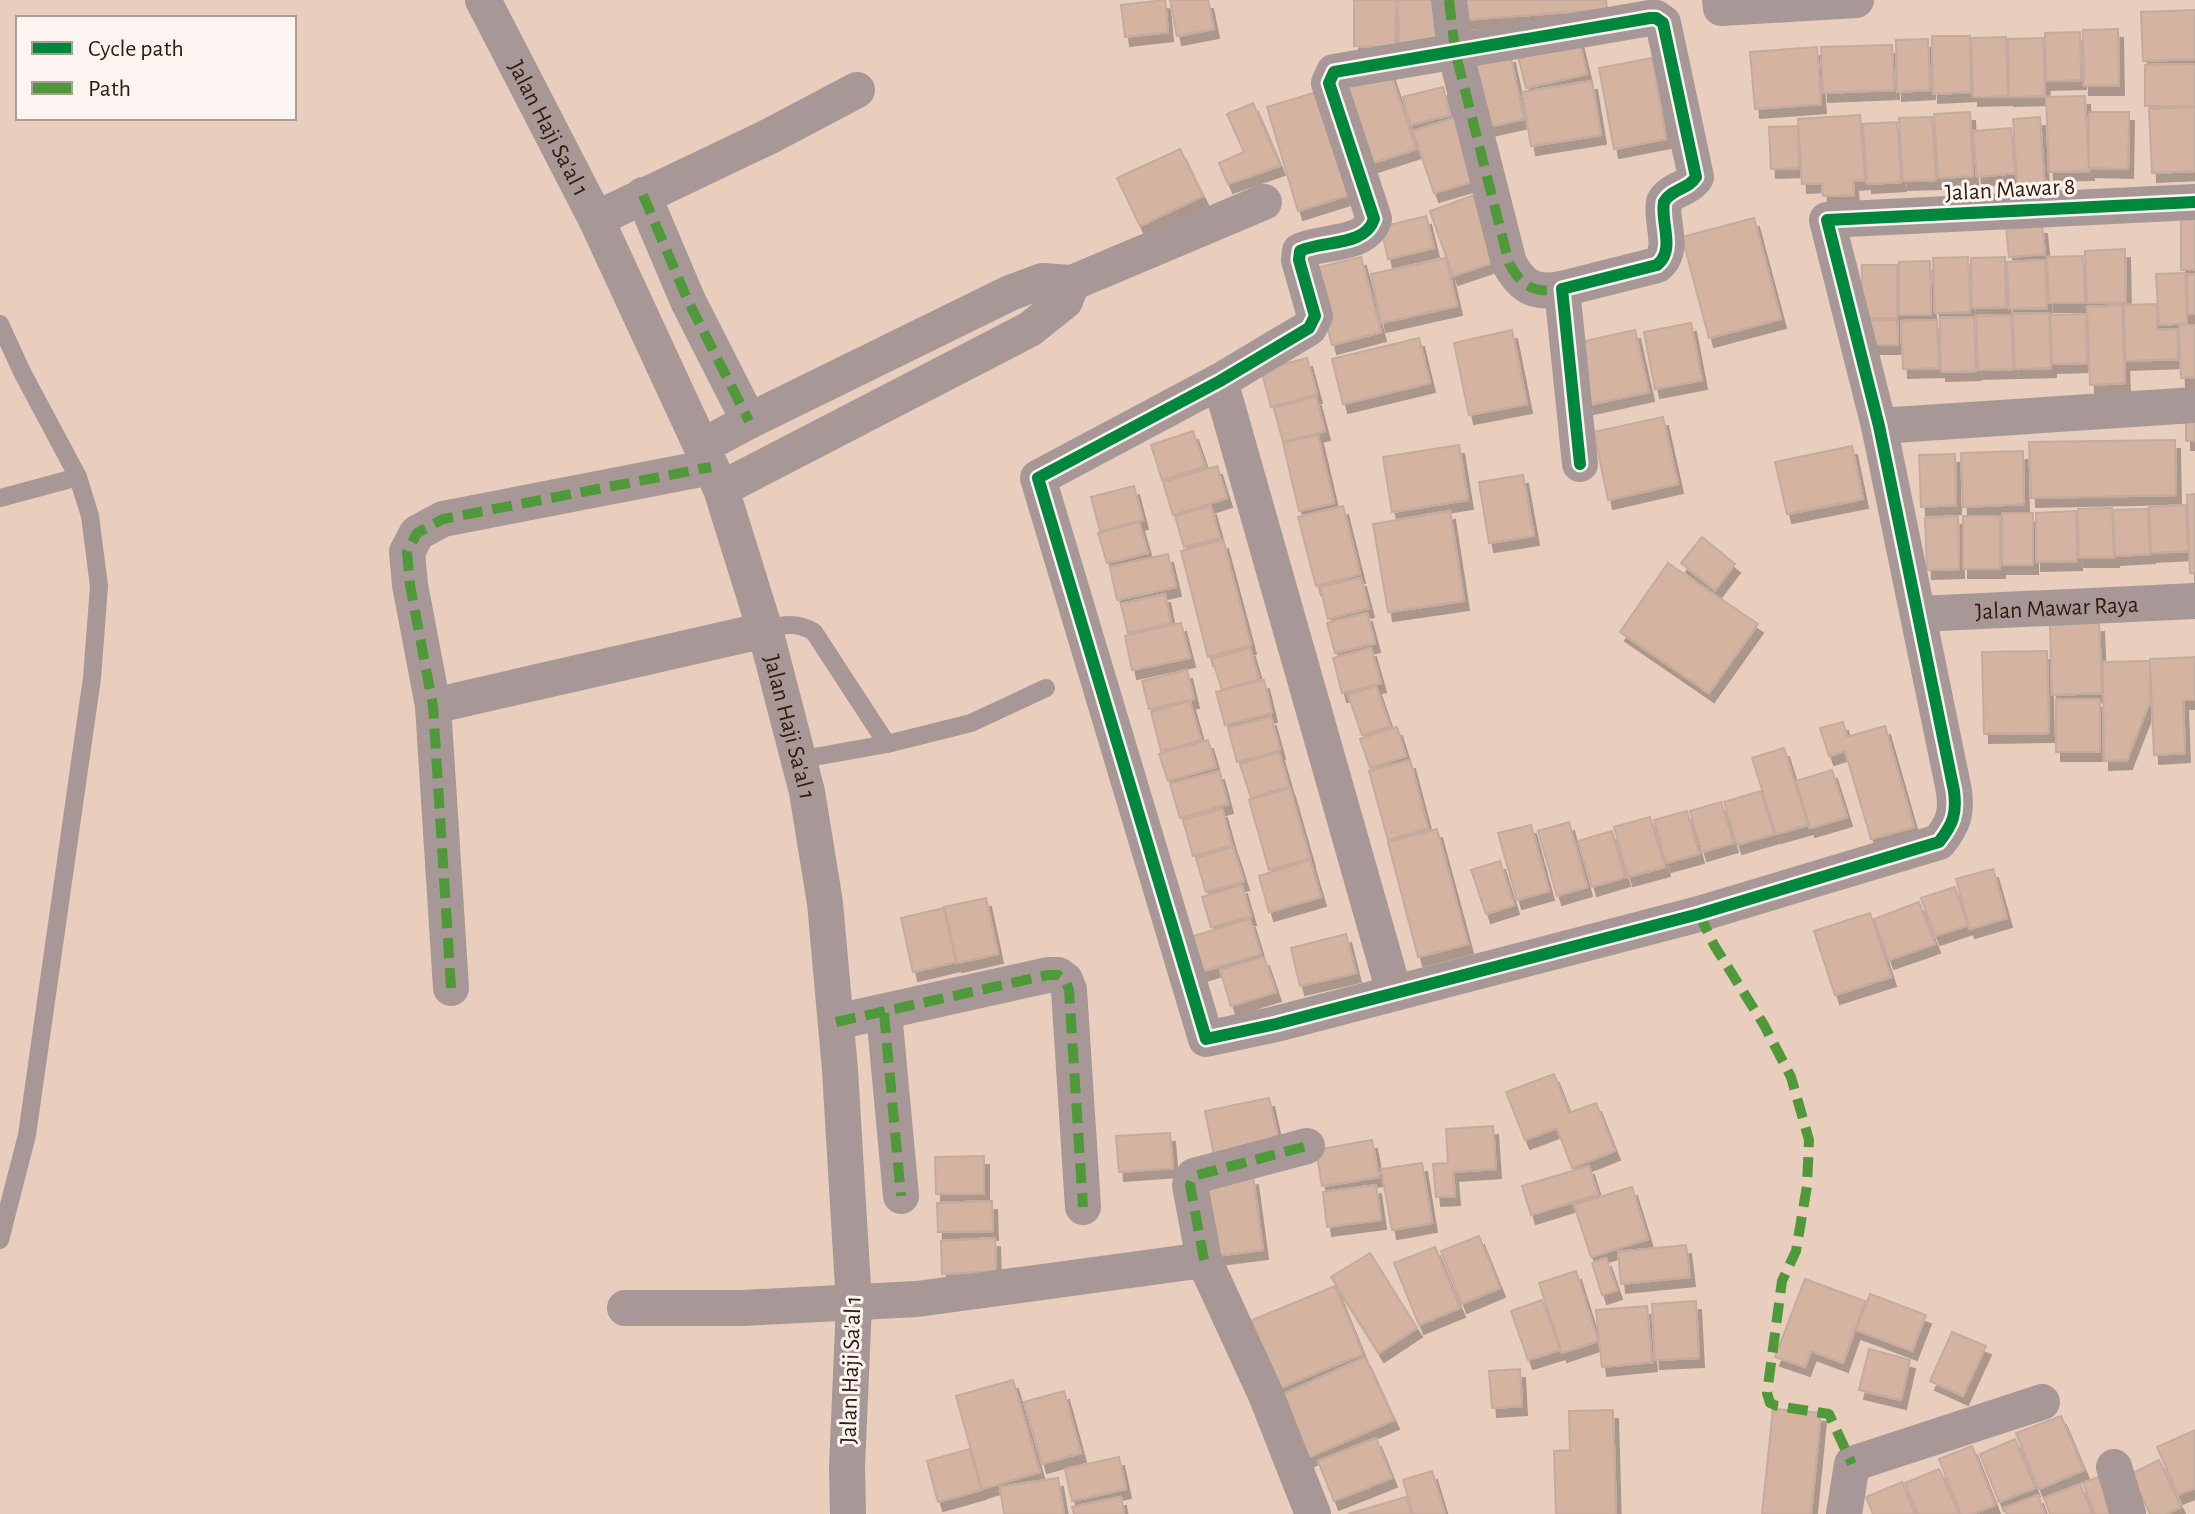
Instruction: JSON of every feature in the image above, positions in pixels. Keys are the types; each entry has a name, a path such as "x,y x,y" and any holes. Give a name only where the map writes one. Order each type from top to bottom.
{"street":[{"name":"Jalan Haji Sa'al 1","path":"483,0 596,219 712,468 765,630 807,792 825,903 836,1022 854,1304 848,1514"},
{"path":"1449,0 1455,51 1509,263 1517,278 1527,287 1562,289 1657,265 1664,260 1667,251 1664,202 1667,196 1693,182 1696,177 1663,23 1650,18 1455,51 1334,72 1329,83 1374,219 1370,229 1361,236 1300,251 1299,260 1315,316 1309,328 1220,381 1038,478 1206,1039 1699,914 1939,842 1954,822 1956,806 1879,426 2195,405"},
{"path":"1721,4 1856,0"},
{"path":"596,219 768,137 857,90"},
{"path":"643,195 688,301 749,421"},
{"path":"712,468 749,421 1010,293 1042,281 1072,283 1264,202"},
{"name":"Jalan Mawar 8","path":"1879,426 1827,220 2195,202"},
{"path":"451,988 433,706 407,552 417,533 443,519 712,468 1030,329 1065,301 1072,283"},
{"path":"1562,289 1580,464"},
{"path":"1220,381 1394,992"},
{"name":"Jalan Mawar Raya","path":"1919,614 2195,601"},
{"path":"433,706 765,630"},
{"path":"836,1022 1048,975 1058,975 1065,980 1069,990 1083,1207"},
{"path":"884,1013 901,1196"},
{"path":"1307,1146 1194,1176 1190,1185 1204,1260 1266,1395 1313,1514"},
{"path":"625,1308 854,1304 917,1299 1204,1260"},
{"path":"1844,1514 1852,1464 2042,1402"},
{"path":"2114,1467 2128,1514"}],"lane":[{"path":"0,324 78,477 90,516 99,586 92,678 27,1135 0,1240"},
{"path":"0,498 78,477"},
{"path":"765,630 800,624 814,632 887,744"},
{"path":"797,760 887,744 971,723 1046,688"}],"building":[{"path":"1165,0 1168,32 1125,37 1121,5"},
{"path":"1170,0 1208,0 1214,29 1177,36"},
{"path":"1354,0 1396,0 1395,47 1354,46"},
{"path":"1398,0 1438,0 1439,42 1399,43"},
{"path":"1463,0 1606,0 1607,9 1465,20"},
{"path":"2195,10 2195,59 2143,61 2141,12"},
{"path":"2118,29 2119,86 2084,86 2083,30"},
{"path":"2080,32 2081,80 2046,81 2045,33"},
{"path":"1932,36 1970,36 1971,92 1933,94"},
{"path":"1578,37 1587,74 1526,88 1517,52"},
{"path":"2006,37 2008,96 1973,97 1971,38"},
{"path":"2043,38 2045,96 2009,97 2008,39"},
{"path":"1928,39 1930,90 1897,92 1896,40"},
{"path":"1892,45 1894,90 1823,93 1821,47"},
{"path":"1817,47 1821,104 1755,109 1750,52"},
{"path":"1510,54 1524,119 1479,129 1465,63"},
{"path":"1652,58 1666,139 1614,149 1599,68"},
{"path":"2195,64 2195,106 2145,106 2145,65"},
{"path":"1389,69 1416,149 1367,165 1340,86"},
{"path":"1592,81 1601,135 1531,146 1522,92"},
{"path":"1443,87 1450,115 1410,125 1403,97"},
{"path":"1324,90 1355,193 1298,211 1267,107"},
{"path":"2085,96 2089,171 2049,172 2046,97"},
{"path":"1253,103 1280,166 1228,184 1219,163 1244,152 1227,114"},
{"path":"2195,107 2195,171 2152,173 2149,109"},
{"path":"1970,112 1973,176 1938,178 1934,114"},
{"path":"2089,112 2129,112 2128,169 2089,168"},
{"path":"1860,115 1865,180 1853,181 1854,195 1823,196 1822,183 1802,184 1798,119"},
{"path":"1457,117 1478,180 1434,193 1413,131"},
{"path":"1932,117 1936,180 1903,181 1899,118"},
{"path":"2040,117 2045,193 2018,194 2013,119"},
{"path":"1897,122 1901,182 1867,184 1863,124"},
{"path":"1798,126 1799,168 1771,169 1769,127"},
{"path":"2011,128 2015,173 1977,177 1973,131"},
{"path":"1180,149 1203,196 1140,226 1117,178"},
{"path":"1480,193 1504,259 1453,276 1430,211"},
{"path":"1426,216 1434,248 1388,259 1381,227"},
{"path":"1754,218 1781,319 1709,338 1682,237"},
{"path":"2181,218 2195,218 2195,270 2181,270"},
{"path":"2042,225 2045,254 2009,257 2006,227"},
{"path":"2125,249 2126,302 2087,303 2085,251"},
{"path":"2083,256 2085,303 2049,303 2047,257"},
{"path":"1361,257 1381,332 1332,345 1312,269"},
{"path":"1968,257 1970,312 1935,313 1933,258"},
{"path":"2005,257 2006,307 1972,308 1971,258"},
{"path":"1446,258 1457,306 1381,323 1371,274"},
{"path":"2045,260 2047,308 2009,309 2007,262"},
{"path":"1930,261 1931,315 1899,315 1899,262"},
{"path":"1862,265 1897,265 1897,318 1862,318"},
{"path":"2185,273 2187,323 2159,325 2156,274"},
{"path":"2187,274 2195,274 2195,314 2188,314"},
{"path":"2157,304 2157,330 2177,329 2178,359 2125,361 2124,305"},
{"path":"2122,305 2125,383 2090,385 2087,307"},
{"path":"2049,313 2051,368 2015,369 2013,314"},
{"path":"2086,314 2087,363 2052,364 2050,315"},
{"path":"2011,315 2013,369 1978,370 1976,316"},
{"path":"1974,317 1976,371 1941,372 1940,318"},
{"path":"1897,320 1898,345 1862,345 1861,321"},
{"path":"1937,320 1939,368 1903,369 1901,321"},
{"path":"1691,323 1702,380 1655,389 1644,332"},
{"path":"2179,325 2195,325 2195,377 2181,378"},
{"path":"1512,330 1527,404 1469,415 1454,343"},
{"path":"1635,330 1649,392 1589,405 1576,343"},
{"path":"1419,338 1430,383 1343,404 1332,359"},
{"path":"1307,358 1317,394 1271,407 1261,370"},
{"path":"1316,397 1325,431 1283,442 1274,408"},
{"path":"2186,406 2195,406 2195,441 2186,441"},
{"path":"1663,417 1678,484 1608,500 1594,432"},
{"path":"1193,431 1205,466 1162,480 1151,445"},
{"path":"1318,435 1334,503 1299,511 1283,443"},
{"path":"2175,440 2176,495 2031,498 2029,442"},
{"path":"1459,445 1468,500 1392,512 1383,457"},
{"path":"1852,446 1863,499 1787,514 1775,462"},
{"path":"2023,451 2024,504 1963,507 1961,453"},
{"path":"1955,454 1956,505 1921,507 1919,455"},
{"path":"1217,466 1227,498 1173,515 1163,482"},
{"path":"1523,475 1534,536 1489,543 1479,482"},
{"path":"1134,486 1143,520 1100,531 1091,497"},
{"path":"2195,494 2195,573 2190,573 2187,495"},
{"path":"2186,505 2188,551 2151,553 2149,507"},
{"path":"1211,506 1220,538 1184,547 1175,516"},
{"path":"1343,506 1360,574 1316,586 1298,517"},
{"path":"2112,508 2114,558 2079,558 2078,509"},
{"path":"2148,509 2150,554 2115,556 2113,510"},
{"path":"1450,511 1464,601 1388,612 1373,524"},
{"path":"2076,511 2077,561 2036,562 2036,513"},
{"path":"2002,513 2033,513 2033,565 2002,565"},
{"path":"1958,516 1959,569 1927,570 1925,518"},
{"path":"1963,516 2000,516 2000,569 1963,569"},
{"path":"1139,522 1148,553 1107,563 1098,533"},
{"path":"1702,537 1735,564 1715,590 1681,563"},
{"path":"1223,540 1251,645 1208,657 1181,551"},
{"path":"1168,554 1176,587 1117,600 1110,567"},
{"path":"1668,563 1758,624 1709,693 1620,632"},
{"path":"1361,578 1369,608 1328,619 1320,587"},
{"path":"1165,594 1171,623 1128,633 1121,604"},
{"path":"1367,613 1375,643 1335,653 1327,623"},
{"path":"1181,623 1190,658 1132,670 1125,636"},
{"path":"2099,623 2102,693 2052,695 2050,625"},
{"path":"1250,648 1259,679 1222,690 1212,659"},
{"path":"1371,648 1381,683 1342,693 1333,658"},
{"path":"2047,651 2049,733 1984,734 1982,652"},
{"path":"2195,657 2195,700 2183,700 2185,753 2154,755 2150,659"},
{"path":"2150,661 2150,701 2127,760 2104,761 2103,662"},
{"path":"1187,670 1194,699 1149,709 1142,681"},
{"path":"1264,680 1272,713 1225,725 1216,692"},
{"path":"1376,686 1390,726 1362,735 1348,695"},
{"path":"2056,699 2100,699 2100,752 2056,752"},
{"path":"1190,701 1201,740 1161,751 1151,712"},
{"path":"1271,717 1280,750 1237,762 1228,728"},
{"path":"1843,722 1847,737 1885,726 1914,827 1871,839 1845,751 1829,756 1820,728"},
{"path":"1397,727 1406,756 1370,768 1360,739"},
{"path":"1208,740 1216,767 1168,781 1159,754"},
{"path":"1784,748 1808,825 1776,834 1752,758"},
{"path":"1279,752 1289,786 1251,798 1240,764"},
{"path":"1410,760 1428,828 1388,840 1369,771"},
{"path":"1832,770 1847,817 1810,828 1796,781"},
{"path":"1219,771 1228,804 1180,818 1170,784"},
{"path":"1290,788 1310,858 1269,870 1249,800"},
{"path":"1761,791 1774,834 1737,845 1724,802"},
{"path":"1721,802 1733,843 1702,852 1690,811"},
{"path":"1222,809 1232,845 1193,856 1183,820"},
{"path":"1687,811 1699,854 1666,863 1654,820"},
{"path":"1650,817 1665,867 1628,877 1614,827"},
{"path":"1569,822 1587,887 1557,896 1538,831"},
{"path":"1531,825 1549,891 1517,900 1498,833"},
{"path":"1437,829 1468,944 1418,957 1388,842"},
{"path":"1612,831 1625,877 1592,887 1578,841"},
{"path":"1233,847 1244,881 1206,892 1196,858"},
{"path":"1310,860 1321,897 1269,912 1259,876"},
{"path":"1500,861 1514,905 1486,914 1471,870"},
{"path":"1993,869 2007,918 1970,929 1956,879"},
{"path":"1242,885 1251,916 1211,927 1202,897"},
{"path":"1955,887 1968,925 1935,936 1921,898"},
{"path":"986,898 998,954 957,963 944,907"},
{"path":"1919,902 1935,944 1889,960 1874,919"},
{"path":"944,908 956,962 913,972 901,918"},
{"path":"1870,913 1891,977 1835,995 1814,931"},
{"path":"1250,919 1261,954 1198,973 1187,938"},
{"path":"1346,934 1356,973 1300,986 1291,948"},
{"path":"1264,957 1276,992 1231,1006 1220,970"},
{"path":"1554,1074 1569,1113 1596,1103 1615,1151 1572,1168 1557,1128 1525,1140 1506,1092"},
{"path":"1269,1098 1280,1146 1215,1160 1205,1111"},
{"path":"1493,1126 1496,1169 1453,1172 1455,1196 1436,1197 1433,1164 1448,1163 1446,1129"},
{"path":"1170,1133 1173,1168 1119,1172 1116,1136"},
{"path":"1372,1140 1379,1177 1322,1186 1316,1150"},
{"path":"984,1156 984,1194 936,1194 935,1157"},
{"path":"1422,1163 1432,1223 1392,1230 1381,1169"},
{"path":"1589,1166 1598,1194 1531,1215 1522,1186"},
{"path":"1253,1176 1263,1250 1217,1256 1206,1182"},
{"path":"1376,1185 1381,1220 1327,1227 1323,1192"},
{"path":"1632,1187 1648,1239 1591,1257 1574,1205"},
{"path":"992,1201 993,1231 938,1232 937,1203"},
{"path":"1479,1236 1500,1288 1462,1304 1441,1251"},
{"path":"995,1238 996,1271 942,1274 941,1241"},
{"path":"1686,1245 1690,1277 1621,1284 1618,1252"},
{"path":"1435,1247 1460,1308 1419,1325 1394,1263"},
{"path":"1370,1253 1417,1328 1379,1353 1331,1277"},
{"path":"1606,1258 1617,1290 1602,1295 1592,1263"},
{"path":"1576,1271 1598,1341 1562,1353 1539,1283"},
{"path":"1805,1279 1865,1301 1843,1363 1811,1351 1805,1367 1775,1357"},
{"path":"1335,1286 1363,1354 1273,1391 1245,1323"},
{"path":"1870,1294 1926,1315 1912,1351 1856,1330"},
{"path":"1542,1300 1560,1350 1528,1360 1511,1311"},
{"path":"1696,1301 1699,1358 1655,1360 1652,1304"},
{"path":"1647,1306 1652,1362 1602,1367 1596,1310"},
{"path":"1952,1332 1986,1346 1963,1396 1930,1381"},
{"path":"1869,1349 1910,1360 1901,1400 1859,1390"},
{"path":"1365,1357 1394,1420 1305,1459 1277,1397"},
{"path":"1520,1369 1522,1406 1492,1408 1489,1371"},
{"path":"1013,1380 1040,1472 982,1489 956,1396"},
{"path":"1064,1391 1081,1453 1042,1464 1024,1402"},
{"path":"1773,1409 1821,1413 1811,1514 1762,1514"},
{"path":"1613,1410 1616,1514 1556,1514 1554,1451 1570,1450 1569,1411"},
{"path":"2061,1416 2084,1470 2039,1489 2016,1433"},
{"path":"2195,1430 2195,1488 2178,1495 2157,1447"},
{"path":"1376,1438 1392,1478 1334,1501 1318,1461"},
{"path":"2015,1439 2035,1488 1999,1502 1980,1454"},
{"path":"1972,1446 1995,1505 1972,1514 1961,1514 1939,1459"},
{"path":"970,1449 981,1490 938,1502 927,1461"},
{"path":"1119,1457 1126,1489 1072,1501 1065,1469"},
{"path":"2159,1460 2181,1507 2166,1514 2150,1514 2131,1474"},
{"path":"1939,1469 1959,1514 1918,1514 1905,1483"},
{"path":"1432,1471 1445,1514 1413,1514 1403,1480"},
{"path":"2103,1475 2118,1514 2095,1514 2083,1483"},
{"path":"1058,1478 1064,1514 1004,1514 1000,1487"},
{"path":"1902,1482 1915,1514 1873,1514 1866,1497"},
{"path":"2080,1484 2092,1514 2050,1514 2044,1498"},
{"path":"2038,1495 2045,1514 2007,1514 2004,1508"},
{"path":"1121,1497 1124,1514 1074,1514 1072,1507"},
{"path":"1406,1497 1411,1514 1348,1514"}],"marked path":[{"path":"1449,0 1455,51 1509,263 1530,287 1562,289"},
{"path":"643,195 688,301 749,421"},
{"path":"451,988 433,706 410,585 407,552 417,533 443,519 711,467"},
{"path":"1699,914 1791,1077 1809,1140 1807,1186 1796,1251 1782,1281 1767,1393 1770,1403 1777,1406 1829,1414 1852,1464"},
{"path":"836,1022 1048,975 1058,975 1065,980 1069,990 1083,1207"},
{"path":"884,1013 901,1196"},
{"path":"1204,1260 1190,1185 1194,1176 1307,1146"}],"cycle path":[{"path":"1580,464 1562,289 1657,265 1663,259 1667,244 1664,202 1696,177 1663,23 1650,18 1334,72 1329,83 1374,219 1369,228 1353,239 1300,251 1299,260 1315,316 1309,328 1220,381 1038,478 1206,1039 1276,1024 1699,914 1939,842 1953,818 1954,791 1879,426 1827,220 2195,202"}]}
